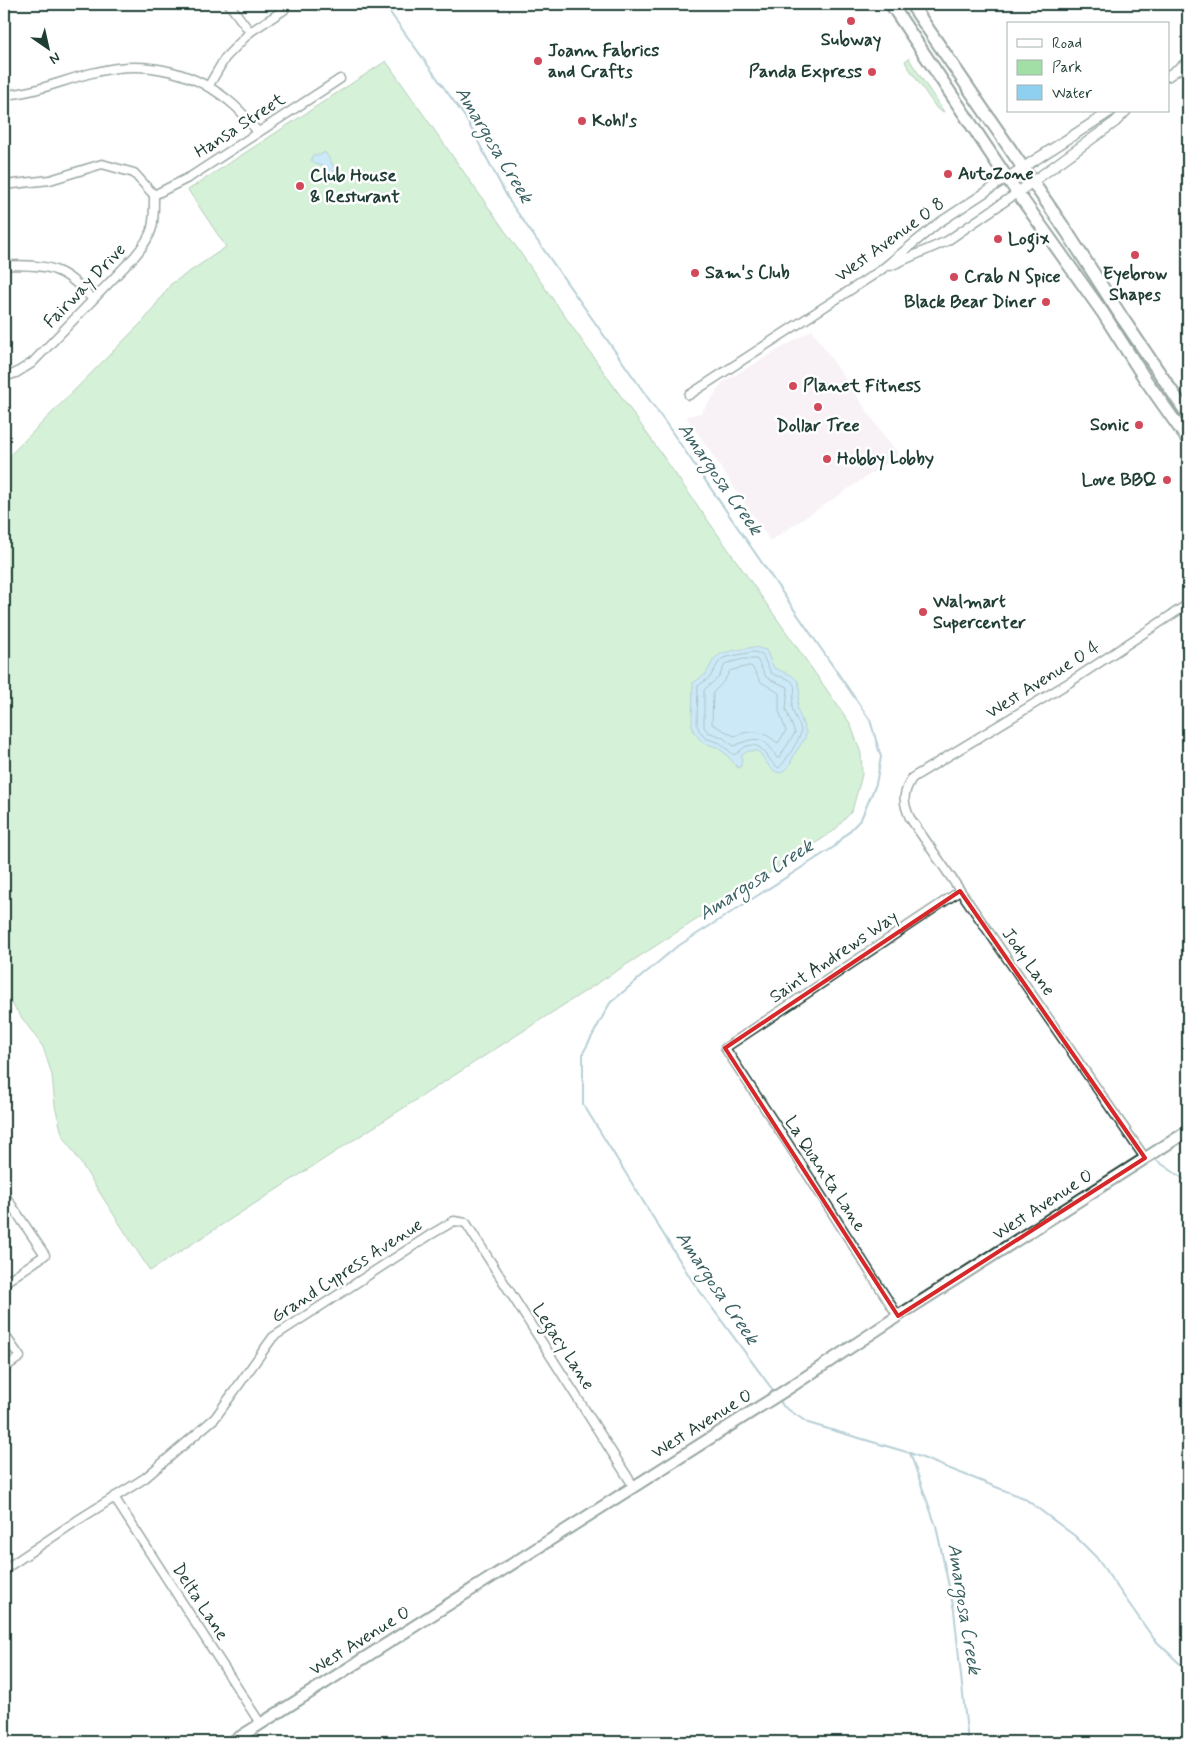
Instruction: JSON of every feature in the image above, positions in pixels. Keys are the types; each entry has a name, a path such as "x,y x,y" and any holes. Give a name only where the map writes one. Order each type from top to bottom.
{"main road":[{"path":"891,4 1017,193 1188,440"},
{"path":"903,22 914,9 1067,232 1188,415"},
{"path":"1142,371 1151,373 1188,426"},
{"name":"West Avenue O","path":"232,1742 786,1390 898,1316 1188,1131"}],"street":[{"path":"229,4 250,32"},
{"path":"208,87 225,58 250,32 284,10"},
{"path":"1170,75 1188,62"},
{"path":"4,95 22,94 97,71 115,68 147,68 181,73 208,87 236,107 258,132"},
{"name":"Hansa Street","path":"154,195 190,177 340,78"},
{"name":"West Avenue O 8","path":"688,395 881,270 937,224 1109,112"},
{"path":"881,270 947,240 1033,182 1115,122 1125,112"},
{"path":"4,185 50,180 102,164 134,173 154,195"},
{"name":"Fairway Drive","path":"4,377 16,373 32,363 135,256 148,240 154,221 154,195"},
{"path":"4,265 36,266 55,269 65,274 93,299"},
{"name":"West Avenue O 4","path":"912,778 1070,682 1188,604"},
{"name":"Jody Lane","path":"912,778 904,795 904,807 910,818 1145,1158"},
{"name":"Saint Andrews Way","path":"725,1048 960,891"},
{"name":"La Quanta Lane","path":"725,1048 898,1316"},
{"path":"4,1194 44,1255 4,1283"},
{"name":"Grand Cypress Avenue","path":"4,1572 66,1528 145,1478 215,1418 273,1337 430,1235 454,1221 466,1223"},
{"name":"Legacy Lane","path":"466,1223 634,1487"},
{"path":"4,1334 20,1357 4,1368"},
{"name":"Delta Lane","path":"114,1497 260,1723"}],"highlighted area":[{"path":"960,891 1145,1158 898,1316 725,1048"}],"shaded area":[{"path":"812,330 889,443 899,452 895,458 770,541 686,416 701,413 723,382"}],"green space":[{"path":"909,58 944,112 937,109 906,64 905,61"},
{"path":"386,61 850,723 861,753 862,775 852,811 835,830 150,1271 62,1134 55,1106 52,1075 43,1047 4,993 4,454 9,456 145,319 171,284 226,247 188,190"}],"water":[{"path":"325,152 336,170 328,176 323,166 315,164 311,160 313,155 320,155"},
{"path":"754,647 766,650 774,668 791,675 798,681 800,691 797,708 806,732 805,738 788,768 780,773 770,767 758,751 748,751 742,755 741,766 738,768 717,747 703,743 694,732 692,725 693,683 706,674 714,659 722,653"}],"waterway":[{"name":"Amargosa Creek","path":"384,4 465,117 510,202 672,432 870,720 881,757 876,784 861,819 834,847 675,948 610,1003 583,1053 583,1104 693,1282 775,1393"},
{"path":"1156,1160 1188,1182"},
{"name":"Amargosa Creek","path":"779,1399 783,1406 808,1423 910,1453 936,1526 954,1610 968,1742"},
{"path":"910,1453 1024,1498 1075,1536 1096,1557 1154,1639 1179,1663 1188,1668"}],"place":[{"name":"Subway","path":"851,21"},
{"name":"Joann Fabrics and Crafts","path":"538,61"},
{"name":"Panda Express","path":"872,72"},
{"name":"Kohl's","path":"582,121"},
{"name":"AutoZone","path":"948,174"},
{"name":"Club House & Resturant","path":"300,186"},
{"name":"Logix","path":"998,239"},
{"name":"Eyebrow Shapes","path":"1135,255"},
{"name":"Sam's Club","path":"695,273"},
{"name":"Crab N Spice","path":"954,277"},
{"name":"Black Bear Diner","path":"1046,302"},
{"name":"Planet Fitness","path":"793,386"},
{"name":"Dollar Tree","path":"818,407"},
{"name":"Sonic","path":"1139,425"},
{"name":"Hobby Lobby","path":"827,459"},
{"name":"Love BBQ","path":"1167,480"},
{"name":"Walmart Supercenter","path":"923,612"}]}
